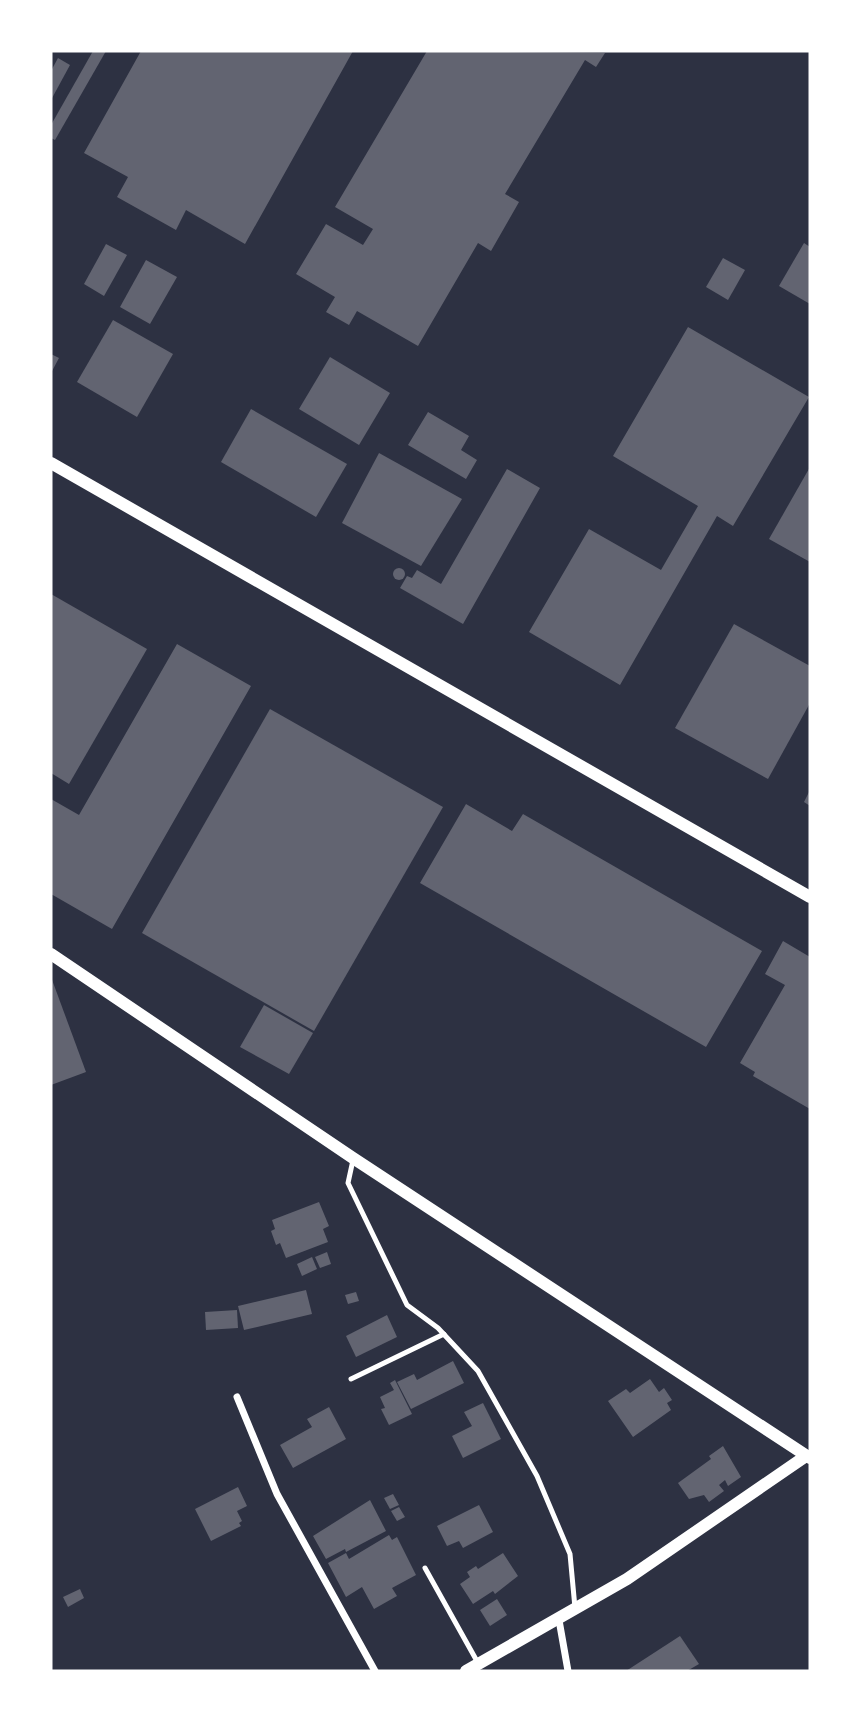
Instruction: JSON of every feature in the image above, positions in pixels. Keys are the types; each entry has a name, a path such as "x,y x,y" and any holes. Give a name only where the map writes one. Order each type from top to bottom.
{"street":[{"path":"51,463 810,897"},
{"path":"51,954 353,1158 808,1457 576,1611 466,1671"},
{"path":"237,1398 277,1494 376,1671"},
{"path":"559,1620 568,1671"}],"lane":[{"path":"353,1158 348,1183 407,1305 444,1334 478,1371 537,1476 570,1554 576,1611"},
{"path":"351,1379 444,1334"},
{"path":"425,1568 478,1664"}],"building":[{"path":"93,51 106,51 55,140 51,138 51,125"},
{"path":"141,51 353,51 245,244 186,210 176,230 117,197 128,177 84,153"},
{"path":"427,51 605,53 596,67 585,60 505,194 519,202 491,251 478,243 418,346 357,311 349,325 326,312 335,297 296,274 326,224 363,245 373,229 335,207"},
{"path":"58,58 70,65 51,100 51,71"},
{"path":"804,243 810,247 810,304 779,286"},
{"path":"106,244 127,255 104,296 84,284"},
{"path":"723,258 745,270 728,300 706,287"},
{"path":"146,260 177,277 150,324 120,307"},
{"path":"113,320 173,354 137,417 77,382"},
{"path":"688,327 809,397 733,526 717,516 620,685 529,632 589,529 661,570 698,506 613,456"},
{"path":"51,354 59,358 51,373"},
{"path":"330,357 390,393 359,445 299,409"},
{"path":"251,409 347,464 316,517 221,462"},
{"path":"428,412 469,436 461,450 477,460 466,479 408,445"},
{"path":"379,453 462,499 421,566 342,523"},
{"path":"810,467 810,562 769,539"},
{"path":"507,469 540,488 463,624 400,588 407,576 412,578 417,570 441,584"},
{"path":"394,569 404,569 404,579 394,579"},
{"path":"51,594 147,649 69,784 51,773"},
{"path":"734,624 810,666 810,703 768,779 675,728"},
{"path":"177,644 251,686 112,929 51,894 51,799 79,815"},
{"path":"270,709 443,807 314,1031 142,933"},
{"path":"810,790 810,806 804,802"},
{"path":"466,804 512,831 523,814 762,951 706,1047 420,883"},
{"path":"783,941 810,957 810,1109 753,1076 755,1072 740,1063 785,985 765,974"},
{"path":"51,977 86,1072 51,1085"},
{"path":"264,1005 313,1033 289,1074 240,1047"},
{"path":"319,1202 329,1226 323,1229 328,1242 286,1258 280,1243 276,1245 271,1231 275,1229 272,1220"},
{"path":"327,1252 331,1264 320,1268 315,1257"},
{"path":"312,1257 317,1269 302,1276 297,1264"},
{"path":"306,1290 312,1314 244,1330 238,1306"},
{"path":"356,1292 359,1301 348,1304 345,1295"},
{"path":"237,1310 238,1328 206,1330 205,1312"},
{"path":"387,1315 397,1337 356,1357 346,1336"},
{"path":"453,1361 464,1383 411,1409 397,1382 414,1374 417,1380"},
{"path":"650,1379 659,1392 664,1388 672,1400 667,1403 671,1410 633,1437 608,1401 626,1389 630,1393"},
{"path":"395,1380 412,1414 389,1425 381,1409 385,1408 380,1397 394,1390 390,1383"},
{"path":"483,1403 501,1439 463,1458 452,1436 472,1426 464,1412"},
{"path":"329,1407 346,1439 293,1468 280,1445 312,1427 307,1419"},
{"path":"723,1446 741,1477 728,1486 725,1480 719,1485 724,1491 709,1502 704,1495 689,1499 678,1483 711,1459 709,1456"},
{"path":"238,1487 247,1506 237,1511 242,1521 239,1523 241,1526 211,1541 195,1509"},
{"path":"393,1494 399,1505 390,1509 384,1498"},
{"path":"370,1500 386,1531 346,1552 345,1549 326,1559 313,1536"},
{"path":"479,1505 493,1532 463,1548 459,1541 447,1546 437,1526"},
{"path":"399,1507 405,1517 397,1521 391,1511"},
{"path":"389,1535 392,1540 397,1537 416,1575 392,1588 397,1596 374,1609 362,1587 346,1597 328,1563 346,1553 349,1559"},
{"path":"503,1553 518,1576 495,1594 493,1591 473,1604 460,1584 470,1577 467,1572 476,1566 478,1569"},
{"path":"80,1589 84,1598 68,1607 63,1597"},
{"path":"497,1599 507,1615 490,1626 480,1610"},
{"path":"680,1636 699,1664 687,1671 626,1671"}]}
